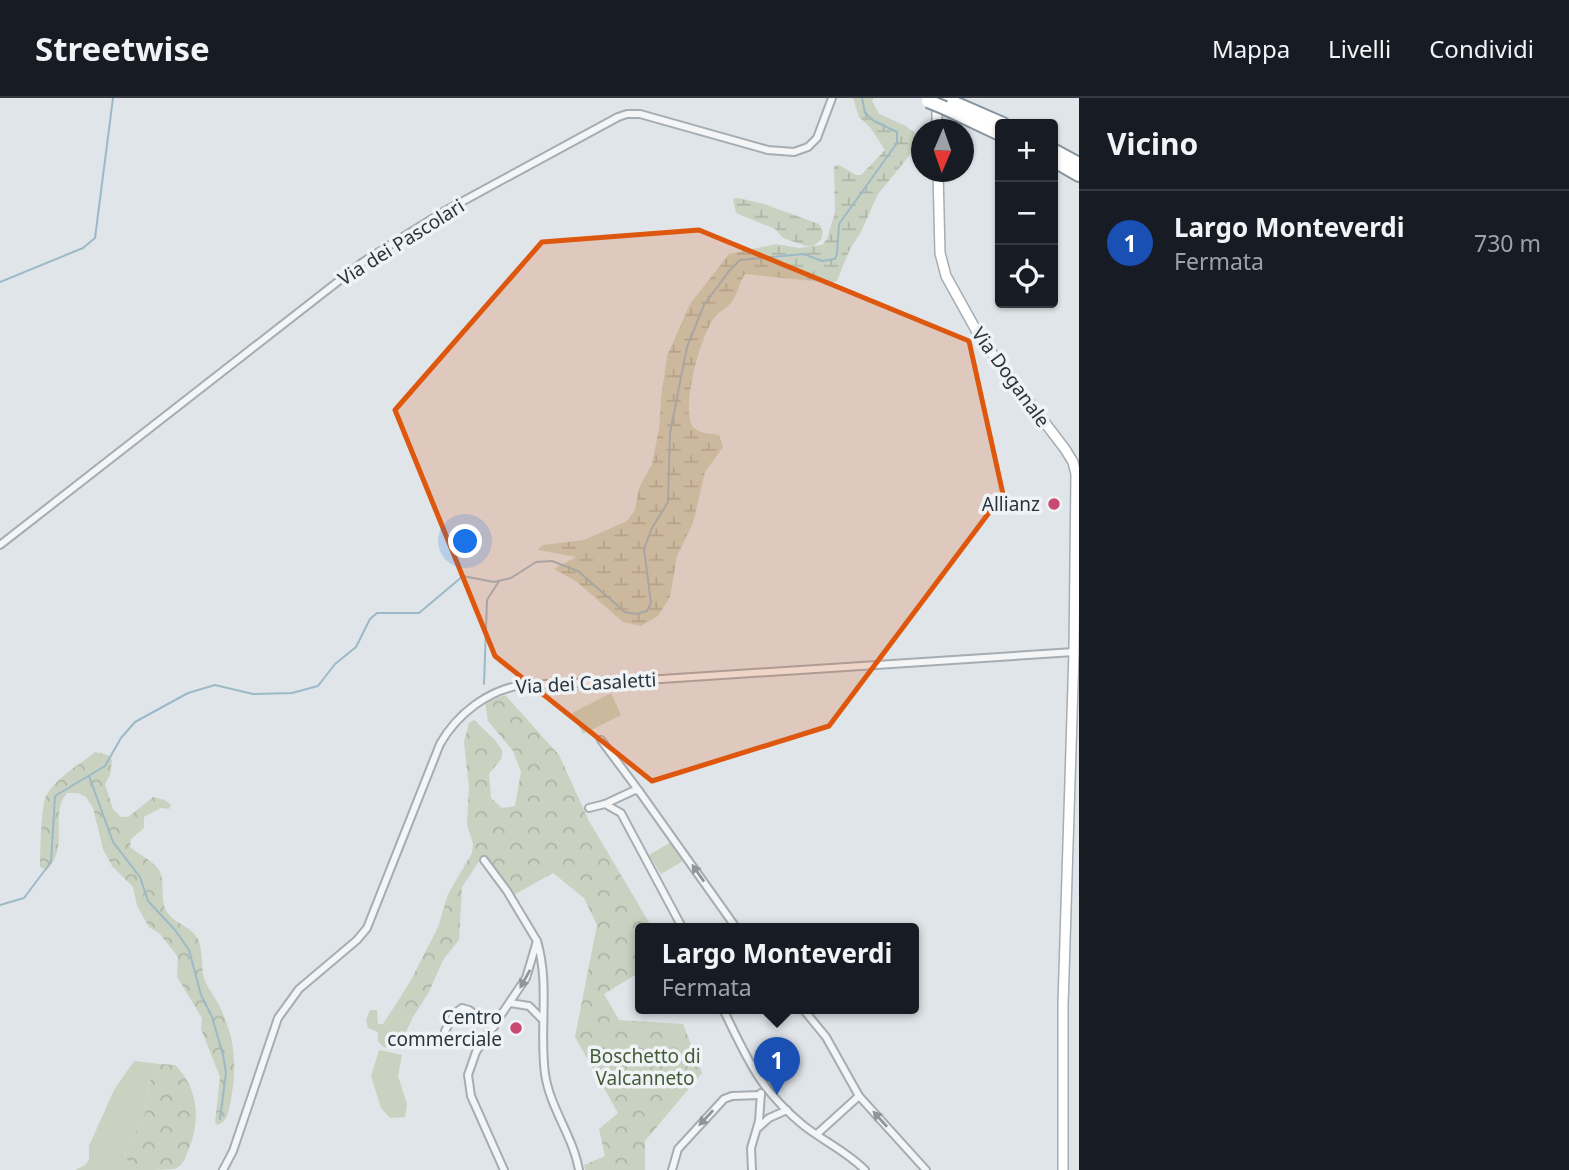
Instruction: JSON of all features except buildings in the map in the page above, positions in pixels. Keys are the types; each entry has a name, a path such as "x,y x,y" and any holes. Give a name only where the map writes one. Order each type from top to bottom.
{"highway":[{"path":"924,100 995,121"},
{"path":"942,104 995,131"},
{"path":"1058,153 1079,164"},
{"path":"1058,163 1079,175"}],"main road":[{"name":"Via Doganale","path":"938,182 941,258 946,276 981,339 1077,473 1063,1005 1063,1170"}],"street":[{"name":"Via dei Pascolari","path":"0,545 362,262 443,212 618,117 640,114 763,148 794,152 808,147 817,138 832,98"},
{"name":"Via dei Casaletti","path":"223,1170 234,1147 282,1010 304,984 364,932 440,744 457,722 490,694 504,688 523,685 646,680 1074,652"},
{"path":"601,740 733,923"},
{"path":"589,808 639,790"},
{"path":"605,804 615,808 623,816 680,923"},
{"path":"484,860 507,891 537,941 544,976 544,1061 547,1086 570,1140 579,1170"},
{"path":"504,1170 472,1099 468,1083 469,1072 473,1058 528,974 537,941"},
{"path":"510,1003 528,1006 543,1020"},
{"path":"445,1031 456,1011 462,1008 494,1027"},
{"path":"725,1014 762,1084 787,1111 839,1148 864,1170"},
{"path":"807,1014 828,1040 859,1096 926,1170"},
{"path":"752,1170 751,1148 757,1129 762,1084"},
{"path":"673,1170 678,1149 723,1099 734,1095 761,1095"},
{"path":"817,1134 859,1096"},
{"path":"757,1129 769,1118 787,1111"}],"highlighted area":[{"path":"699,230 969,341 1003,494 829,726 652,781 495,656 395,410 542,242"}],"green space":[{"path":"853,98 874,98 872,101 879,114 911,130 911,154 878,194 837,281 832,283 745,274 733,300 714,318 698,355 689,404 693,427 701,432 719,435 723,447 705,472 693,523 677,556 670,597 658,616 641,626 623,622 577,582 554,569 576,557 538,550 543,545 584,540 627,521 635,510 639,488 652,464 659,429 667,356 690,304 729,254 776,244 799,248 822,245 827,239 835,212 834,166 839,165 861,175 885,150 870,127 859,117"},
{"path":"733,199 764,204 819,224 823,231 821,240 813,246 806,246 783,238 775,229 736,213"},
{"path":"611,693 621,715 583,734 572,713"},
{"name":"Boschetto di Valcanneto","path":"505,695 559,755 589,821 649,923 635,923 635,975 604,994 619,1020 683,1024 702,1073 645,1141 645,1170 585,1170 584,1165 605,1156 599,1129 618,1113 575,1037 597,925 584,898 553,873 514,895 494,867 483,859 480,860 462,887 459,940 443,960 429,992 413,1017 406,1019 398,1011 398,1001 438,927 448,894 472,853 473,844 467,824 469,787 464,742 469,723 474,720 502,750 502,758 489,774 491,798 502,808 515,806 521,772 513,751 488,721 485,702"},
{"path":"95,752 108,755 112,760 110,775 105,784 113,809 121,817 128,817 153,797 165,800 171,805 169,809 161,808 144,817 144,828 131,839 130,847 159,870 167,912 198,939 205,981 227,1024 234,1055 234,1076 228,1114 218,1125 215,1123 220,1077 201,1029 202,1018 177,977 178,957 159,933 149,927 137,906 133,887 112,866 103,849 93,808 86,797 78,793 67,793 60,810 59,840 54,861 47,870 40,867 46,796 62,778"},
{"path":"671,842 683,861 661,874 649,855"},
{"path":"398,1001 398,1011 406,1019 413,1017 402,1049 383,1047 378,1041 378,1032 368,1028 366,1020 370,1010 377,1010 378,1024 383,1024"},
{"path":"379,1050 402,1055 398,1076 407,1104 405,1117 390,1118 381,1108 371,1076"},
{"path":"134,1061 160,1064 148,1084 146,1111 125,1154 131,1170 75,1170 89,1160 89,1146 114,1090"},
{"path":"160,1064 175,1065 189,1084 196,1117 192,1140 183,1162 175,1169 131,1170 125,1154 146,1111 148,1084"}],"waterway":[{"path":"0,282 83,248 95,238 113,98"},
{"path":"0,905 24,898 51,862 55,796 105,766 121,738 135,722 188,693 215,685 253,694 292,693 318,686 335,664 356,647 370,619 377,613 419,613 463,576 494,582 511,578 536,562 552,561 578,571 625,612 636,614 647,611 651,603 644,549 652,528 668,502 670,433 687,347 704,305 740,260 804,254 822,261 835,259 839,224 897,143 897,132 874,121 865,113 862,98"},
{"path":"484,684 487,600 499,581"},
{"path":"89,776 113,842 140,877 148,901 189,950 201,995 212,1017 223,1055 226,1073 220,1119"}],"place":[{"name":"Allianz","path":"1054,504"},
{"name":"Centro commerciale","path":"516,1028"},
{"name":"Largo Monteverdi","path":"777,1095"}]}
